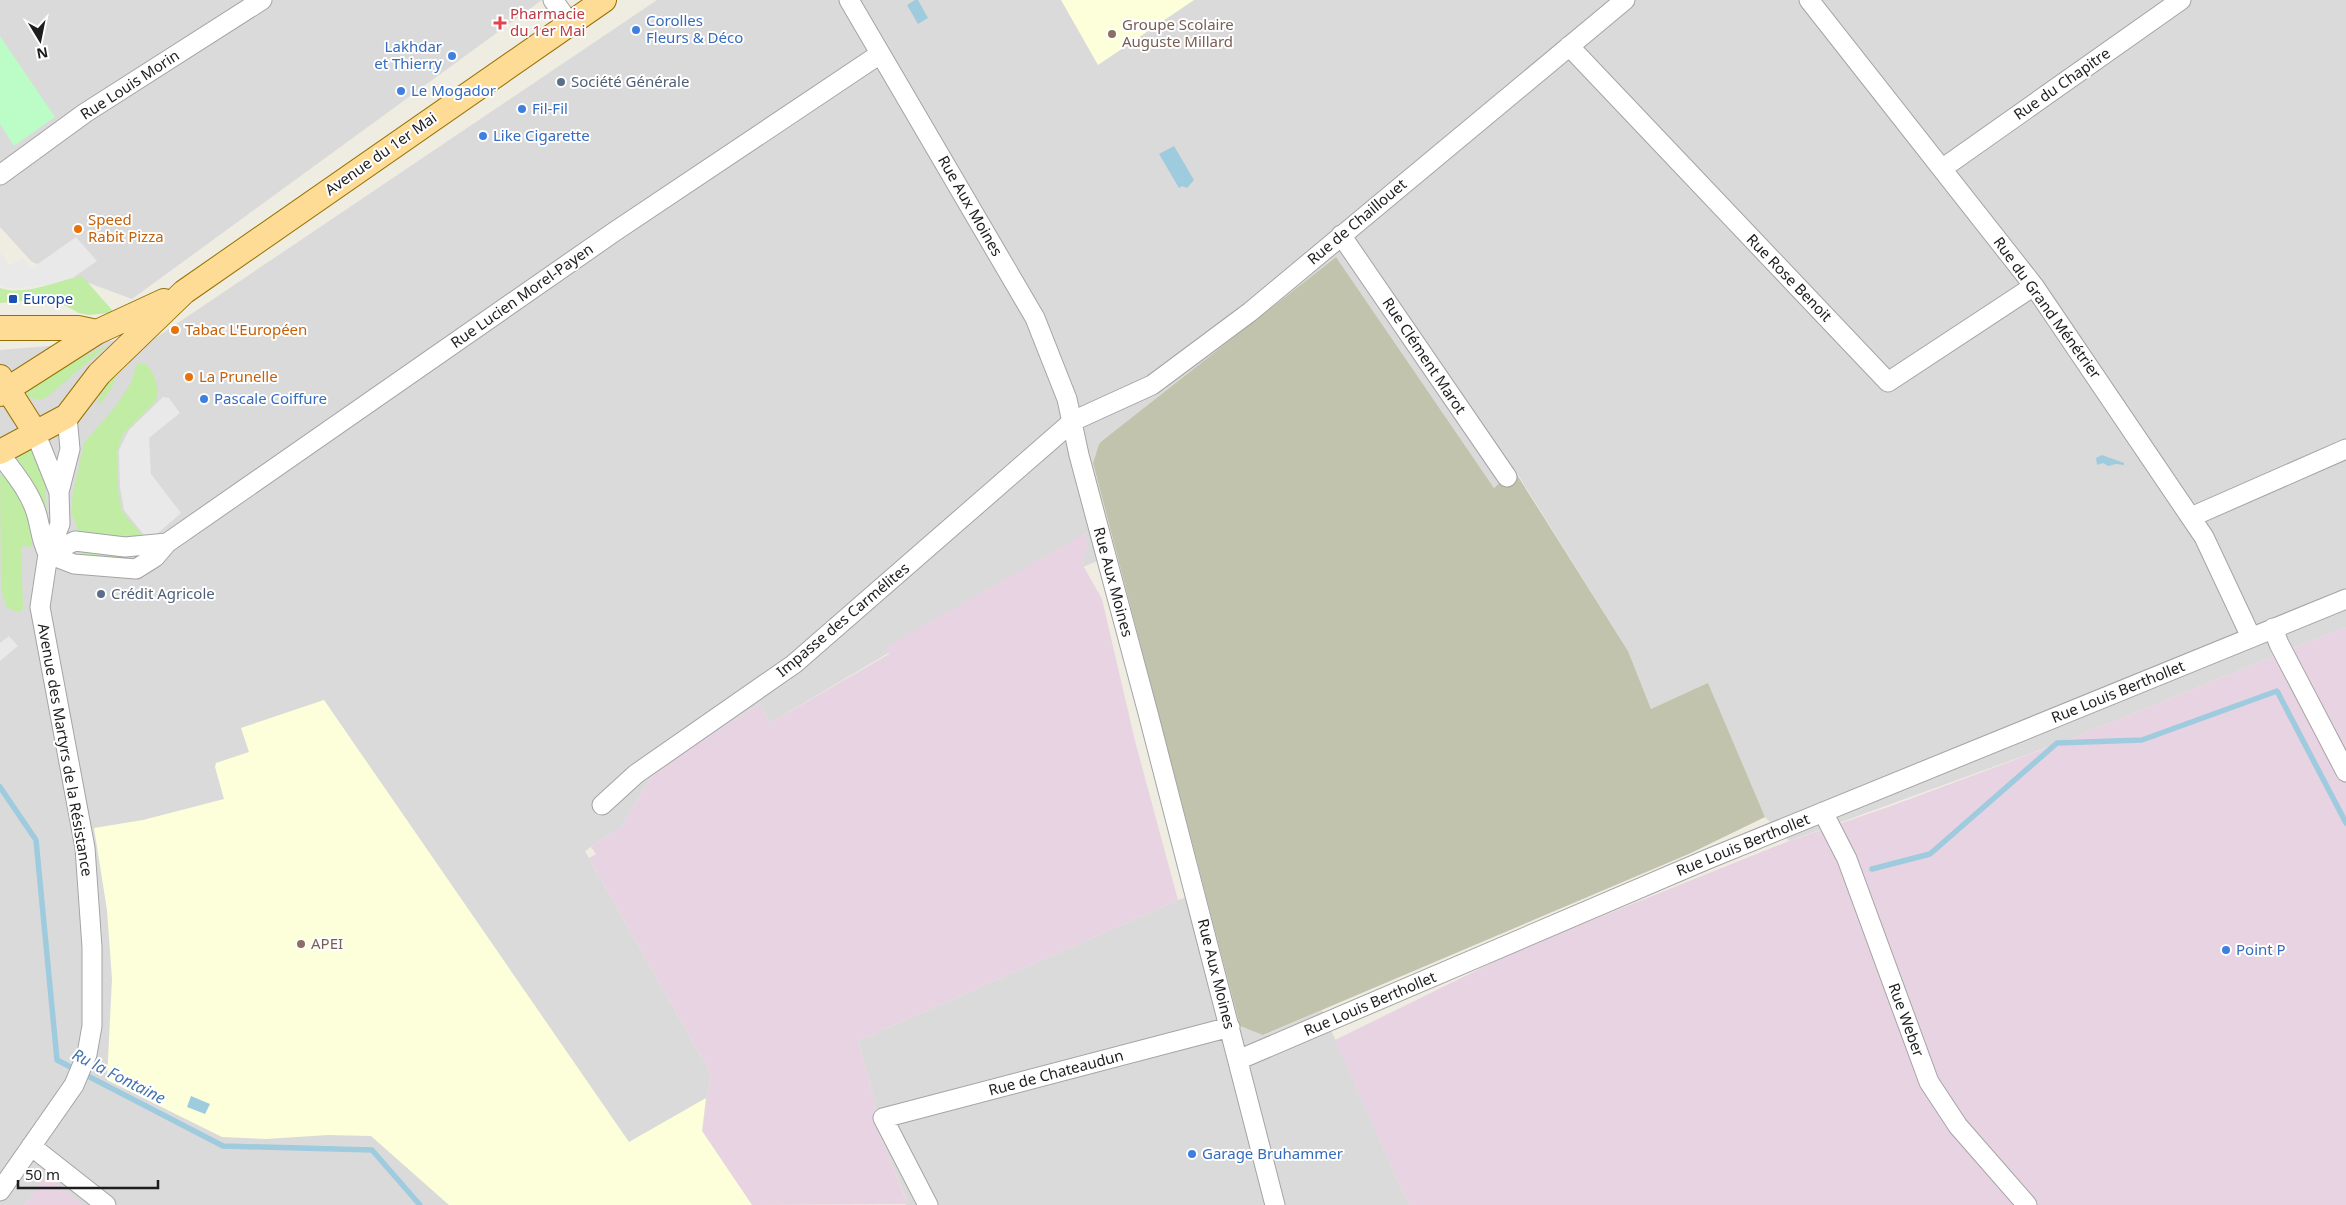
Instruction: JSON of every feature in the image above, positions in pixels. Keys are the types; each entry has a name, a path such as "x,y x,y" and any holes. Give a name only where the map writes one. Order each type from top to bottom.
{"main road":[{"name":"Avenue du 1er Mai","path":"67,416 99,374 132,340 184,292 568,22 604,0"},
{"name":"Avenue du 1er Mai","path":"2,392 97,332 184,292"},
{"path":"0,328 78,328 97,332"},
{"path":"2,392 35,432"},
{"path":"0,453 67,416"}],"street":[{"name":"Rue Louis Morin","path":"0,175 85,113 262,0"},
{"path":"553,0 568,22"},
{"name":"Rue Aux Moines","path":"849,0 1035,318 1067,399 1079,455 1230,1027 1272,1204"},
{"name":"Rue de Chaillouet","path":"1073,421 1152,385 1250,312 1625,0"},
{"name":"Rue du Grand Ménétrier","path":"1809,0 2034,286 2204,537 2251,637"},
{"name":"Rue du Chapitre","path":"1943,168 2181,0"},
{"name":"Rue Rose Benoit","path":"1569,46 1888,382 2034,286"},
{"name":"Rue Lucien Morel-Payen","path":"48,554 75,540 124,547 167,543 614,232 880,54"},
{"name":"Rue Clément Marot","path":"1342,234 1507,477"},
{"name":"Avenue des Martyrs de la Résistance","path":"58,492 70,450 67,416"},
{"name":"Impasse des Carmélites","path":"602,804 636,774 794,664 1073,421"},
{"name":"Avenue des Martyrs de la Résistance","path":"0,1192 74,1085 87,1054 92,1026 92,947 87,868 71,768 40,607 48,554 60,524 58,492 35,432"},
{"path":"2191,517 2346,449"},
{"path":"0,453 25,489 36,512 40,538 48,554"},
{"name":"Rue Louis Berthollet","path":"1238,1060 1705,853 1823,812 2346,599"},
{"path":"2273,628 2279,644 2346,772"},
{"name":"Rue Weber","path":"1823,812 1847,859 1929,1082 1958,1126 2028,1205"},
{"name":"Rue de Chateaudun","path":"928,1205 883,1118 1230,1027"},
{"path":"31,1146 106,1205"}],"shaded area":[{"path":"0,0 542,0 132,299 32,262 0,227"},
{"path":"657,0 2346,0 2346,627 2073,738 1789,841 1765,817 1708,684 1651,709 1628,651 1515,470 1494,488 1336,257 1099,444 1093,463 1116,553 907,642 770,723 759,704 655,771 621,827 585,851 711,1074 702,1131 752,1205 82,1205 47,1177 24,1205 0,1205 0,350 157,337"},
{"name":"Groupe Scolaire Auguste Millard","path":"1061,0 1194,0 1098,65"},
{"path":"76,237 97,261 74,277 52,284 29,287 7,288 0,284 0,252 9,266 22,258 32,268"},
{"path":"1336,257 1494,488 1514,470 1628,651 1651,709 1708,683 1765,817 1691,853 1263,1035 1240,1026 1093,463 1099,444 1102,441"},
{"path":"163,397 169,398 180,413 149,438 151,474 181,513 149,541 124,510 120,487 119,450 129,430"},
{"path":"1086,533 1087,549 1081,562 1102,599 1135,741 1178,900 858,1041 874,1099 878,1131 908,1204 752,1205 702,1131 711,1074 589,858 596,854 591,847 621,827 655,771 759,704 770,723 889,654 886,648 896,641"},
{"path":"2346,627 2346,1205 1409,1205 1335,1040 1506,956 1560,933 1789,841 1894,805 2073,738"},
{"path":"9,636 18,646 0,661 0,643"},
{"name":"APEI","path":"324,700 629,1142 706,1098 702,1131 752,1205 449,1205 371,1136 328,1135 266,1139 222,1137 107,1080 112,979 107,910 94,828 143,820 224,799 215,767 216,763 249,752 241,728"},
{"path":"1205,891 1240,1026 1264,1035 1322,1010 1409,1205 905,1205 908,1203 878,1131 874,1099 858,1041 1178,900"},
{"path":"46,1176 82,1205 24,1205"}],"green space":[{"path":"0,36 55,117 14,146 0,124"},
{"path":"82,276 112,310 110,313 88,315 79,313 64,305 23,301 0,303 0,288 10,290 31,289"},
{"path":"109,344 47,397 39,400 28,397 27,389 53,372"},
{"path":"140,363 146,364 152,372 157,387 157,397 155,402 123,434 117,452 118,488 122,511 147,541 81,538 71,512 73,493 84,443 116,406 131,383 136,366"},
{"path":"118,369 112,388 100,404 98,399"},
{"path":"30,447 36,454 43,471 46,491 46,519 35,488 17,460 19,453"},
{"path":"2,475 10,480 21,497 30,528 32,547 21,546 23,609 19,612 7,608 1,590 0,476"},
{"path":"82,546 151,551 133,561 82,557"}],"water":[{"path":"918,0 928,18 918,24 907,5"},
{"path":"1174,146 1194,180 1187,188 1182,186 1179,188 1159,154"},
{"path":"2102,455 2124,463 2124,465 2108,466 2103,463 2097,465 2096,458"},
{"path":"191,1096 210,1104 205,1114 187,1107"}],"waterway":[{"path":"1872,869 1930,854 2057,743 2142,740 2277,691 2346,823"},
{"name":"Ru la Fontaine","path":"0,787 36,840 57,1060 223,1146 372,1150 420,1205"}],"place":[{"name":"Pharmacie du 1er Mai","path":"500,23"},
{"name":"Corolles Fleurs & Déco","path":"636,30"},
{"name":"Groupe Scolaire Auguste Millard","path":"1112,34"},
{"name":"Lakhdar et Thierry","path":"452,56"},
{"name":"Société Générale","path":"561,82"},
{"name":"Le Mogador","path":"401,91"},
{"name":"Fil-Fil","path":"522,109"},
{"name":"Like Cigarette","path":"483,136"},
{"name":"Speed Rabit Pizza","path":"78,229"},
{"name":"Europe","path":"13,299"},
{"name":"Tabac L'Européen","path":"175,330"},
{"name":"La Prunelle","path":"189,377"},
{"name":"Pascale Coiffure","path":"204,399"},
{"name":"Crédit Agricole","path":"101,594"},
{"name":"APEI","path":"301,944"},
{"name":"Point P","path":"2226,950"},
{"name":"Garage Bruhammer","path":"1192,1154"}]}
